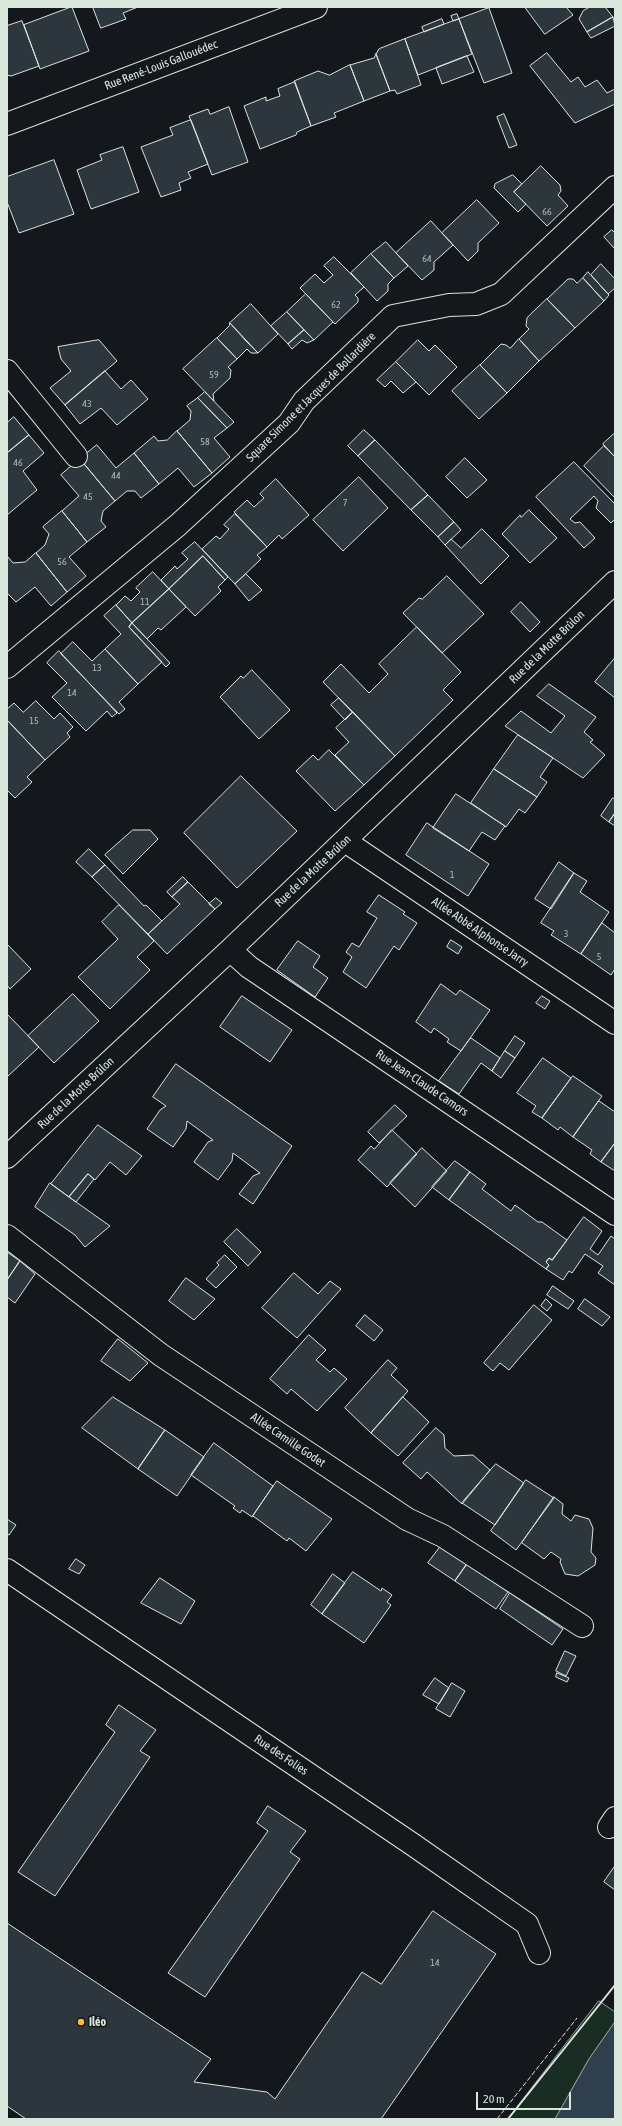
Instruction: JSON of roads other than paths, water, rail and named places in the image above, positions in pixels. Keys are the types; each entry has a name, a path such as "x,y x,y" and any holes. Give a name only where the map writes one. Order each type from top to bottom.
{"street":[{"name":"Rue René-Louis Gallouédec","path":"7,124 316,7"},
{"name":"Square Simone et Jacques de Bollardière","path":"7,667 178,525 289,423 304,401 393,316 449,305 476,304 501,294 615,187"},
{"path":"7,371 76,456"},
{"name":"Rue de la Motte Brûlon","path":"7,1157 230,950 615,582"},
{"name":"Allée Abbé Alphonse Jarry","path":"345,841 615,1024"},
{"name":"Rue Jean-Claude Camors","path":"230,950 249,967 615,1214"},
{"name":"Allée Camille Godet","path":"7,1236 161,1355 407,1519 443,1536 582,1626"},
{"name":"Rue des Folies","path":"7,1570 412,1844 527,1924 539,1953"}],"water":[{"path":"615,2022 615,2119 555,2119 589,2059"}],"place":[{"name":"Iléo","path":"81,2022"}]}
